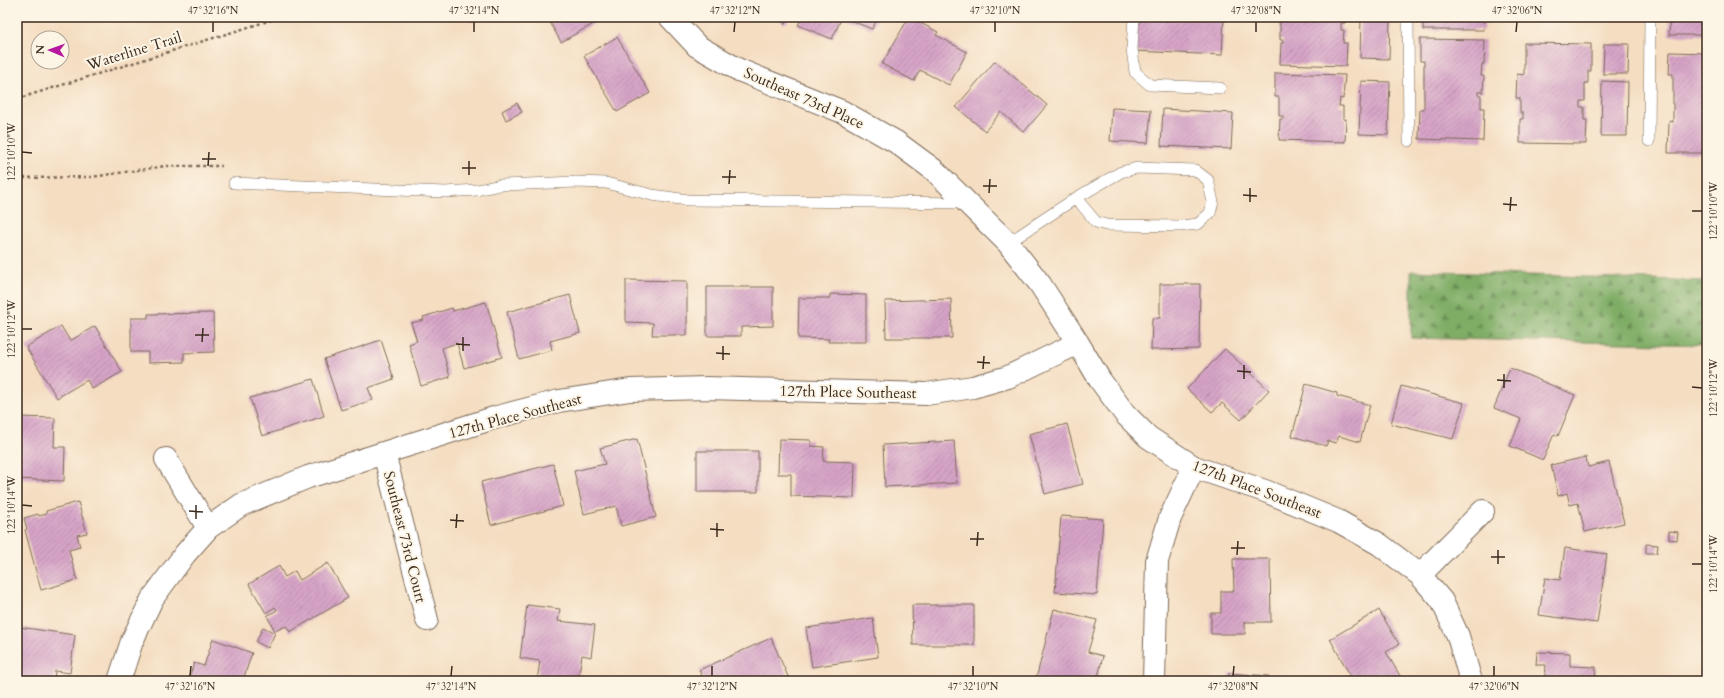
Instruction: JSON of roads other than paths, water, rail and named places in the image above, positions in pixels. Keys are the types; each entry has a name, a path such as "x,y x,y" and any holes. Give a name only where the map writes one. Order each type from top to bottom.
{"street":[{"name":"Southeast 73rd Place","path":"670,17 697,46 733,66 843,112 896,142 934,170 970,203 1008,243 1040,284 1078,343"},
{"name":"127th Place Southeast","path":"119,681 132,641 152,599 185,554 208,528 241,505 308,477 528,409 559,401 630,390 707,388 926,394 973,387 1008,377 1078,343 1100,380 1125,414 1148,437 1194,467 1265,491 1338,521 1379,544 1420,575 1442,601 1458,636 1470,681"},
{"name":"Southeast 73rd Court","path":"384,453 427,620"},
{"path":"166,458 208,528"},
{"path":"1154,681 1157,561 1170,518 1194,467"},
{"path":"1420,575 1483,512"}],"lane":[{"path":"1134,17 1132,49 1135,72 1150,85 1220,88"},
{"path":"1408,17 1409,141"},
{"path":"1649,141 1650,17"},
{"path":"1008,243 1076,198 1121,172 1137,168 1195,170 1208,180 1214,202 1210,213 1198,224 1180,226 1106,225 1096,222 1076,198"},
{"path":"234,183 445,192 477,190 500,185 576,182 606,183 652,195 688,200 970,203"}]}
